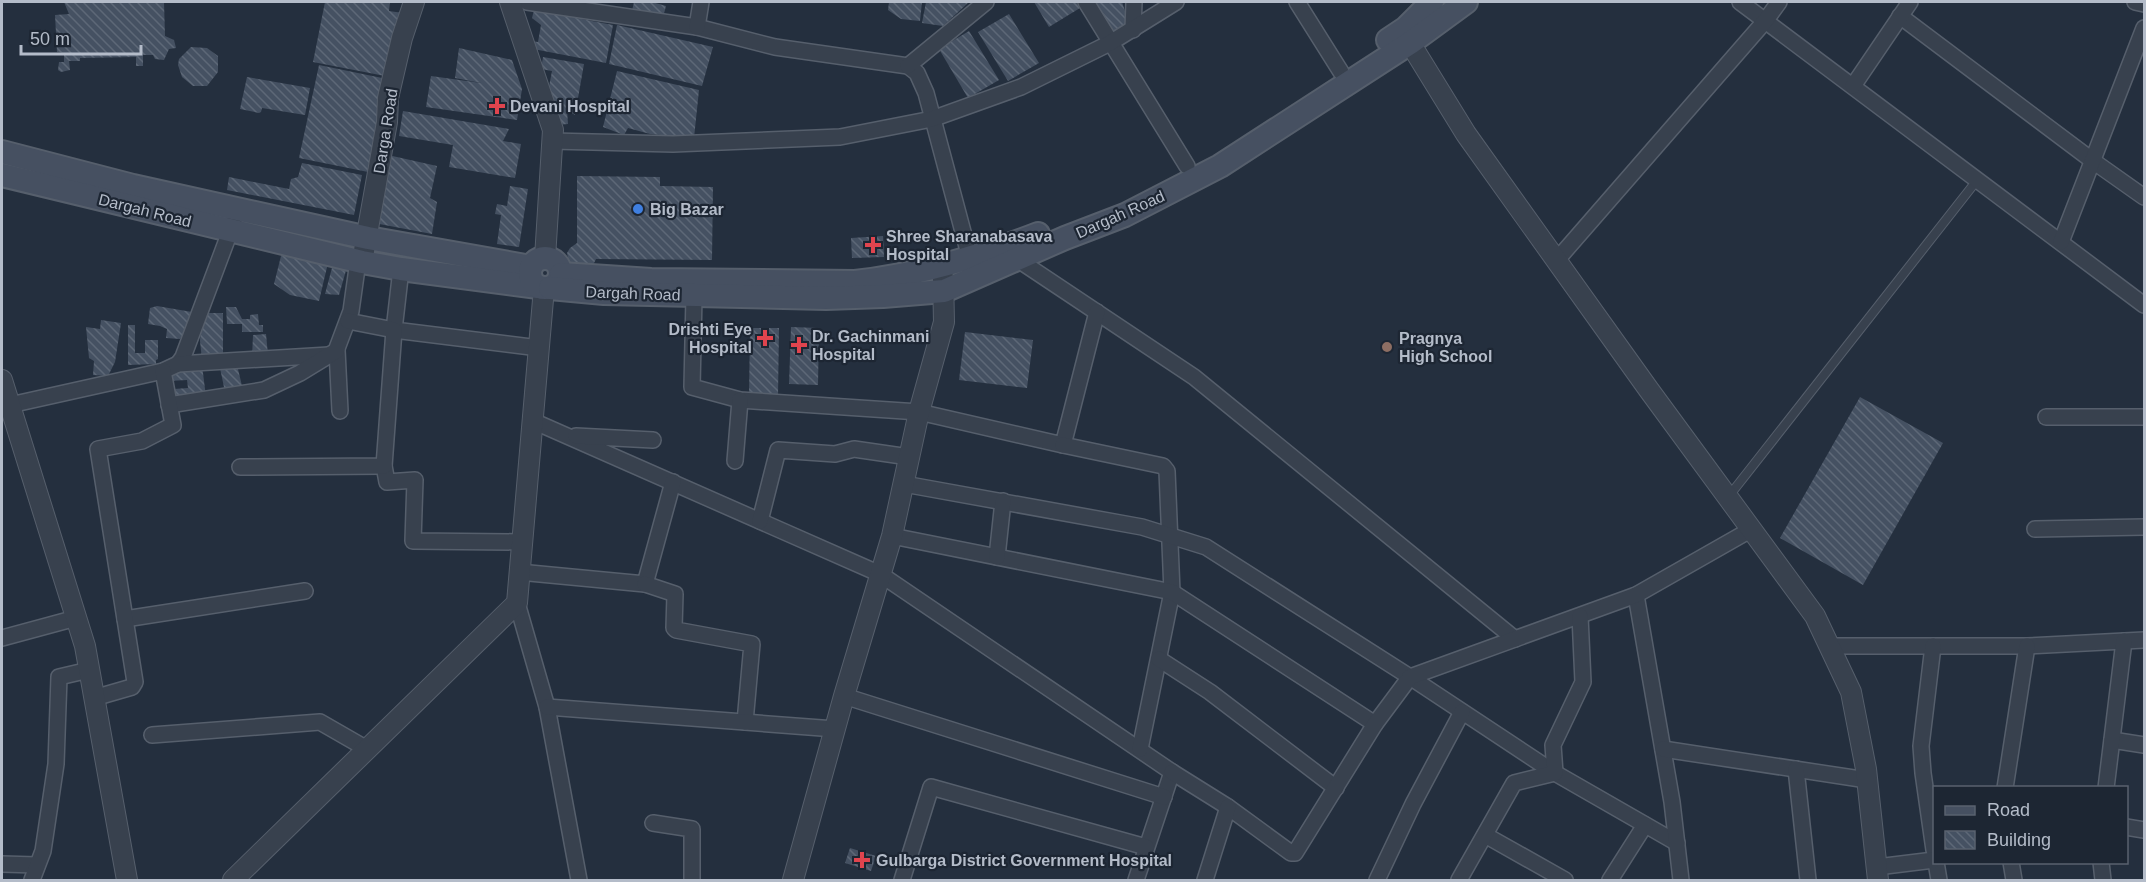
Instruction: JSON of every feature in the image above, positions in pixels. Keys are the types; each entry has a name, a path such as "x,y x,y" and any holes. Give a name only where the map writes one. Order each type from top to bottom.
{"main road":[{"name":"Dargah Road","path":"2,175 401,270 651,280 855,282 942,267 1013,244 1115,205 1225,147 1406,28 1432,2"},
{"name":"Dargah Road","path":"2,152 133,186 545,277 604,293 826,298 945,291 1125,215 1220,166 1410,43 1466,2"}],"street":[{"name":"Darga Road","path":"360,262 368,238 387,122 388,98 402,38 414,2"},
{"path":"510,2 553,130 545,277 517,603 547,707 579,880"},
{"path":"527,2 697,27 775,47 908,66 917,73 926,93 970,258"},
{"path":"697,27 701,2"},
{"path":"908,66 986,2"},
{"path":"1086,2 1187,166"},
{"path":"1133,30 1134,2"},
{"path":"552,141 674,144 840,137 932,119 1021,87 1110,43 1176,2"},
{"path":"1297,2 1341,72"},
{"path":"1740,2 2145,305"},
{"path":"1556,261 1766,20 1779,2"},
{"path":"1853,86 1910,2"},
{"path":"2135,2 2145,3"},
{"path":"1900,16 2145,196"},
{"path":"2061,242 2145,28"},
{"path":"1410,43 1466,134 1815,616 1851,692 1867,780 1878,874 1933,861"},
{"path":"178,364 183,357 238,209"},
{"path":"1017,259 1194,377 1515,639"},
{"path":"340,411 333,353 348,321 360,262"},
{"path":"793,880 844,696 892,536 919,412 944,322 945,291 942,267"},
{"path":"401,270 384,466 387,482 415,480 413,541 522,542"},
{"path":"694,296 692,387 740,400 919,412 1165,467 1172,592 1140,749"},
{"path":"1063,445 1097,312"},
{"path":"348,321 394,330 539,348"},
{"path":"127,880 85,646 5,394 163,371 178,364 333,353"},
{"path":"170,405 264,390 300,373 333,353"},
{"path":"94,698 134,685 98,449 142,441 173,425 163,371"},
{"path":"735,461 740,400"},
{"path":"2046,417 2145,417"},
{"path":"533,421 880,574 1293,853 1297,852 1375,724 1410,677 1636,595 1752,529"},
{"path":"564,435 653,440"},
{"path":"760,521 778,450 835,454 854,449 909,457"},
{"path":"240,467 384,466"},
{"path":"645,585 673,482"},
{"path":"904,484 1142,527 1206,547 1556,773 1677,843"},
{"path":"997,557 1003,501"},
{"path":"2035,529 2145,527"},
{"path":"892,536 1172,592 1375,724"},
{"path":"519,573 551,574 645,585 675,594 674,628 676,630 752,644 745,722"},
{"path":"125,619 305,591"},
{"path":"1636,595 1672,802 1681,880"},
{"path":"233,880 517,603"},
{"path":"1556,773 1553,745 1583,682 1580,616"},
{"path":"2,638 76,618"},
{"path":"1829,645 2027,646 2145,640"},
{"path":"2106,786 2124,641"},
{"path":"1933,646 1921,746 1933,835"},
{"path":"2005,786 2027,646"},
{"path":"1159,658 1210,692 1336,788"},
{"path":"32,880 43,851 56,764 59,677 89,670"},
{"path":"844,696 1164,797"},
{"path":"547,707 835,729"},
{"path":"1377,880 1413,804 1462,712"},
{"path":"152,735 320,722 367,749"},
{"path":"2112,740 2145,745"},
{"path":"1663,749 1867,780"},
{"path":"1796,769 1808,880"},
{"path":"1136,880 1172,772"},
{"path":"1459,880 1515,783 1556,773"},
{"path":"902,880 931,787 1146,847"},
{"path":"1205,880 1228,807"},
{"path":"653,823 692,829 692,880"},
{"path":"1610,880 1645,825"},
{"path":"2128,826 2145,830"},
{"path":"1485,835 1565,880"},
{"path":"2,864 37,865"},
{"path":"1936,864 1939,880"},
{"path":"2011,864 2014,880"},
{"path":"2101,864 2103,880"}],"lane":[{"path":"1728,498 1978,179"}],"building":[{"path":"64,2 164,2 165,36 174,40 176,48 169,49 164,60 155,59 153,55 143,55 143,66 136,66 136,57 80,58 80,61 69,61 70,70 61,72 58,70 59,62 64,62 64,53 57,52 55,15 69,14"},
{"path":"325,2 390,2 389,11 403,13 390,77 313,62"},
{"path":"634,2 652,2 666,6 662,21 631,15"},
{"path":"889,2 922,2 920,21 901,19 888,10"},
{"path":"926,2 969,2 943,26 922,23"},
{"path":"1034,2 1076,2 1080,8 1049,27"},
{"path":"1094,2 1122,2 1127,17 1124,28 1113,34"},
{"path":"534,10 613,25 606,63 528,48 530,41 538,42 541,25 532,18"},
{"path":"1009,14 1039,63 1008,81 978,32"},
{"path":"617,25 713,47 702,86 609,64"},
{"path":"969,31 999,80 968,98 939,49"},
{"path":"191,47 207,48 218,56 218,72 207,86 193,86 182,77 178,65 179,59"},
{"path":"459,48 512,60 522,89 517,120 426,107 431,76 481,83 455,78"},
{"path":"543,57 584,64 575,115 567,110 568,124 557,125 547,97 552,71 541,69"},
{"path":"319,65 387,79 373,173 299,158"},
{"path":"617,71 699,90 694,138 650,134 628,128 624,135 603,127"},
{"path":"247,77 310,88 305,115 262,108 259,113 240,109"},
{"path":"403,111 509,129 503,141 521,144 515,178 449,167 453,145 399,136"},
{"path":"388,155 437,166 430,198 437,202 432,234 374,223"},
{"path":"302,163 362,175 354,215 227,190 229,177 289,189 291,179 298,177"},
{"path":"577,176 660,177 660,186 713,187 712,260 596,259 593,265 572,267 567,253 577,243"},
{"path":"510,186 528,189 519,247 497,244 501,215 495,214 497,204 507,206"},
{"path":"883,236 884,257 852,258 851,238"},
{"path":"282,252 328,263 319,301 290,295 274,284"},
{"path":"333,264 347,267 339,295 325,294"},
{"path":"157,306 192,312 189,331 184,333 180,339 166,338 167,329 148,324 150,308"},
{"path":"226,307 236,307 242,319 250,319 250,315 258,314 259,325 263,325 263,332 242,332 242,324 227,324"},
{"path":"202,313 223,313 223,360 202,360 200,341"},
{"path":"101,320 121,323 115,362 108,376 93,375 94,361 89,358 86,327 100,329"},
{"path":"128,325 135,325 135,353 145,353 145,340 158,340 156,364 128,365"},
{"path":"791,327 819,328 818,385 789,384"},
{"path":"750,328 779,328 778,396 749,395"},
{"path":"965,332 1033,340 1027,388 959,380"},
{"path":"266,334 268,355 252,357 253,335"},
{"path":"202,365 206,397 175,400 174,389 188,388 187,380 169,381 172,369"},
{"path":"237,365 243,390 225,392 220,368"},
{"path":"1860,397 1943,443 1863,585 1780,538"},
{"path":"850,848 876,856 871,871 845,863"}],"place":[{"name":"Devani Hospital","path":"497,106"},
{"name":"Big Bazar","path":"638,209"},
{"name":"Shree Sharanabasava Hospital","path":"873,245"},
{"name":"Drishti Eye Hospital","path":"765,338"},
{"name":"Dr. Gachinmani Hospital","path":"799,345"},
{"name":"Pragnya High School","path":"1387,347"},
{"name":"Gulbarga District Government Hospital","path":"862,860"}]}
